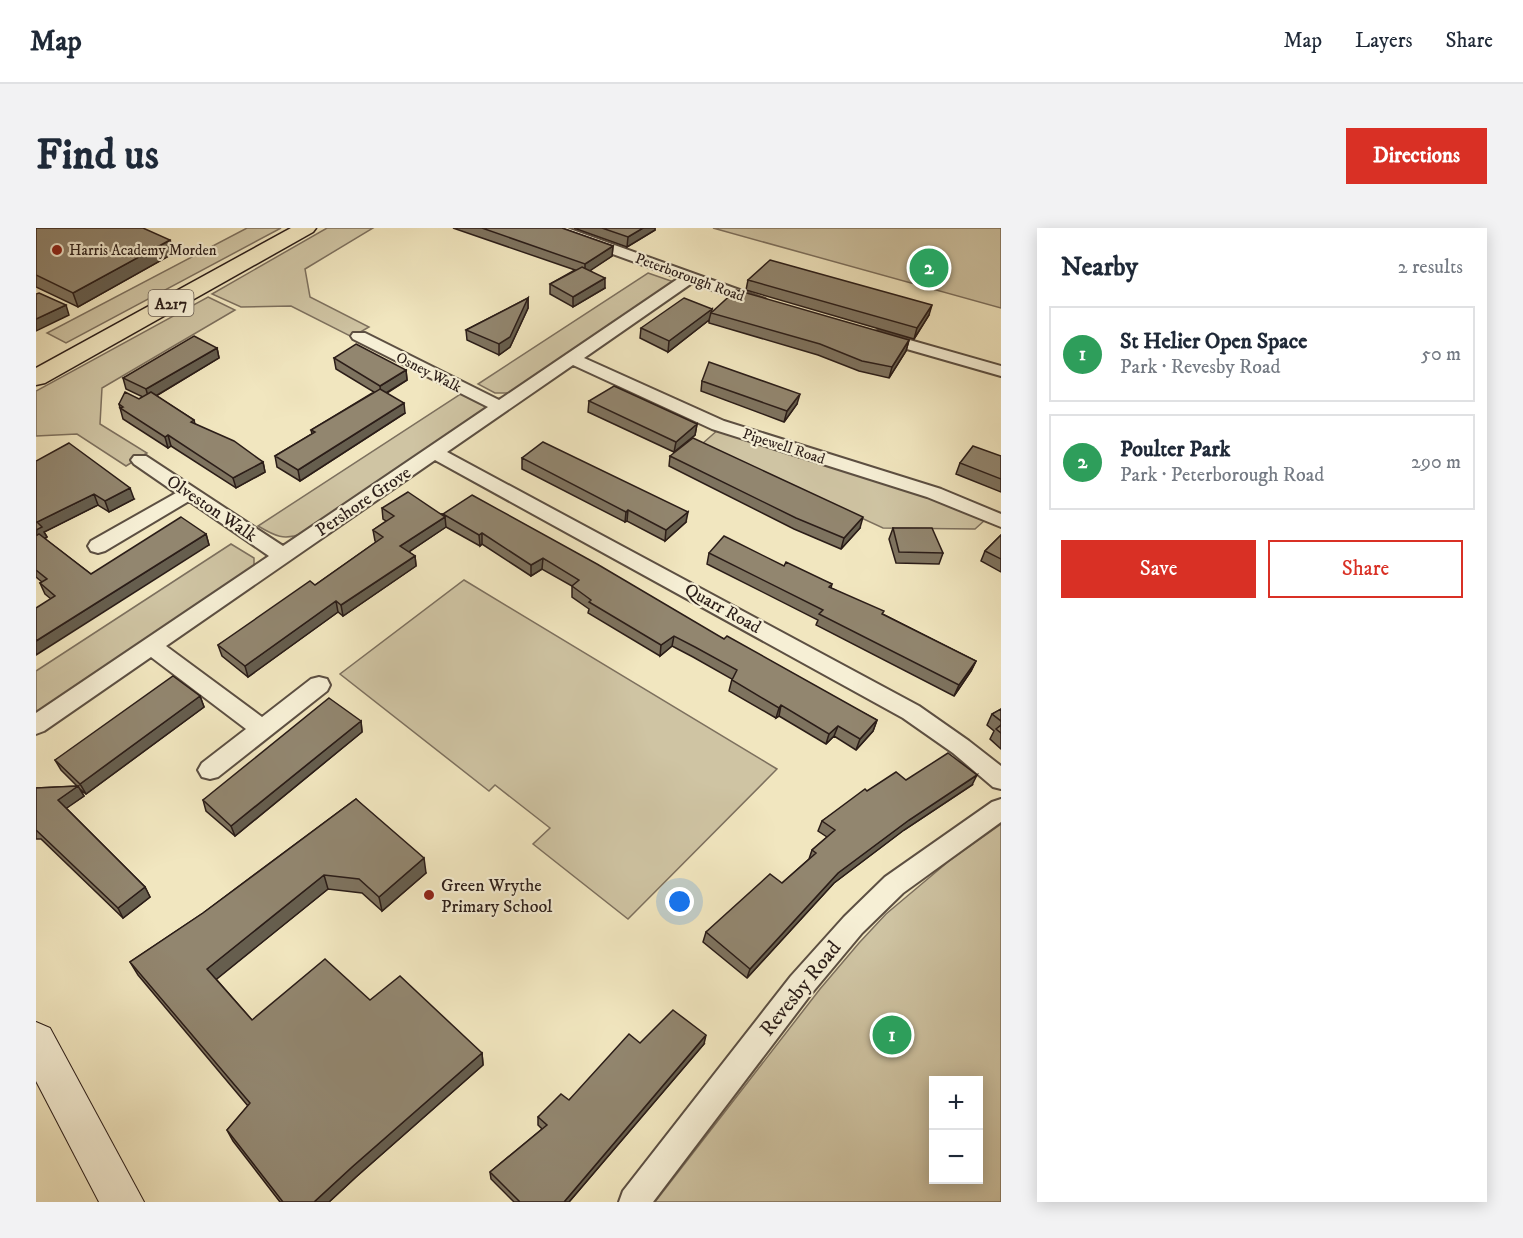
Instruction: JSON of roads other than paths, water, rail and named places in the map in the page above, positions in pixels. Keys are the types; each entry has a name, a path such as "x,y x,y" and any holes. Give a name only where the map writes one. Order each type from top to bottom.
{"main road":[{"name":"A217","path":"36,378 306,228"}],"street":[{"name":"Peterborough Road","path":"554,228 774,306"},
{"name":"Pershore Grove","path":"36,725 690,277"},
{"path":"860,330 1001,371"},
{"name":"Osney Walk","path":"358,336 500,407"},
{"name":"Pipewell Road","path":"571,358 718,425 934,493 1001,521"},
{"name":"Quarr Road","path":"434,452 911,712 961,747 1001,780"},
{"name":"Olveston Walk","path":"140,460 283,556"},
{"path":"98,546 189,493"},
{"path":"151,646 262,729"},
{"path":"210,770 319,685"},
{"name":"Revesby Road","path":"634,1202 801,985 853,925 894,885 1001,809"},
{"path":"36,1041 122,1202"}],"place":[{"name":"Harris Academy Morden","path":"57,250"},
{"name":"Poulter Park","path":"929,268"},
{"name":"Green Wrythe Primary School","path":"429,895"},
{"name":"St Helier Open Space","path":"892,1035"}]}
